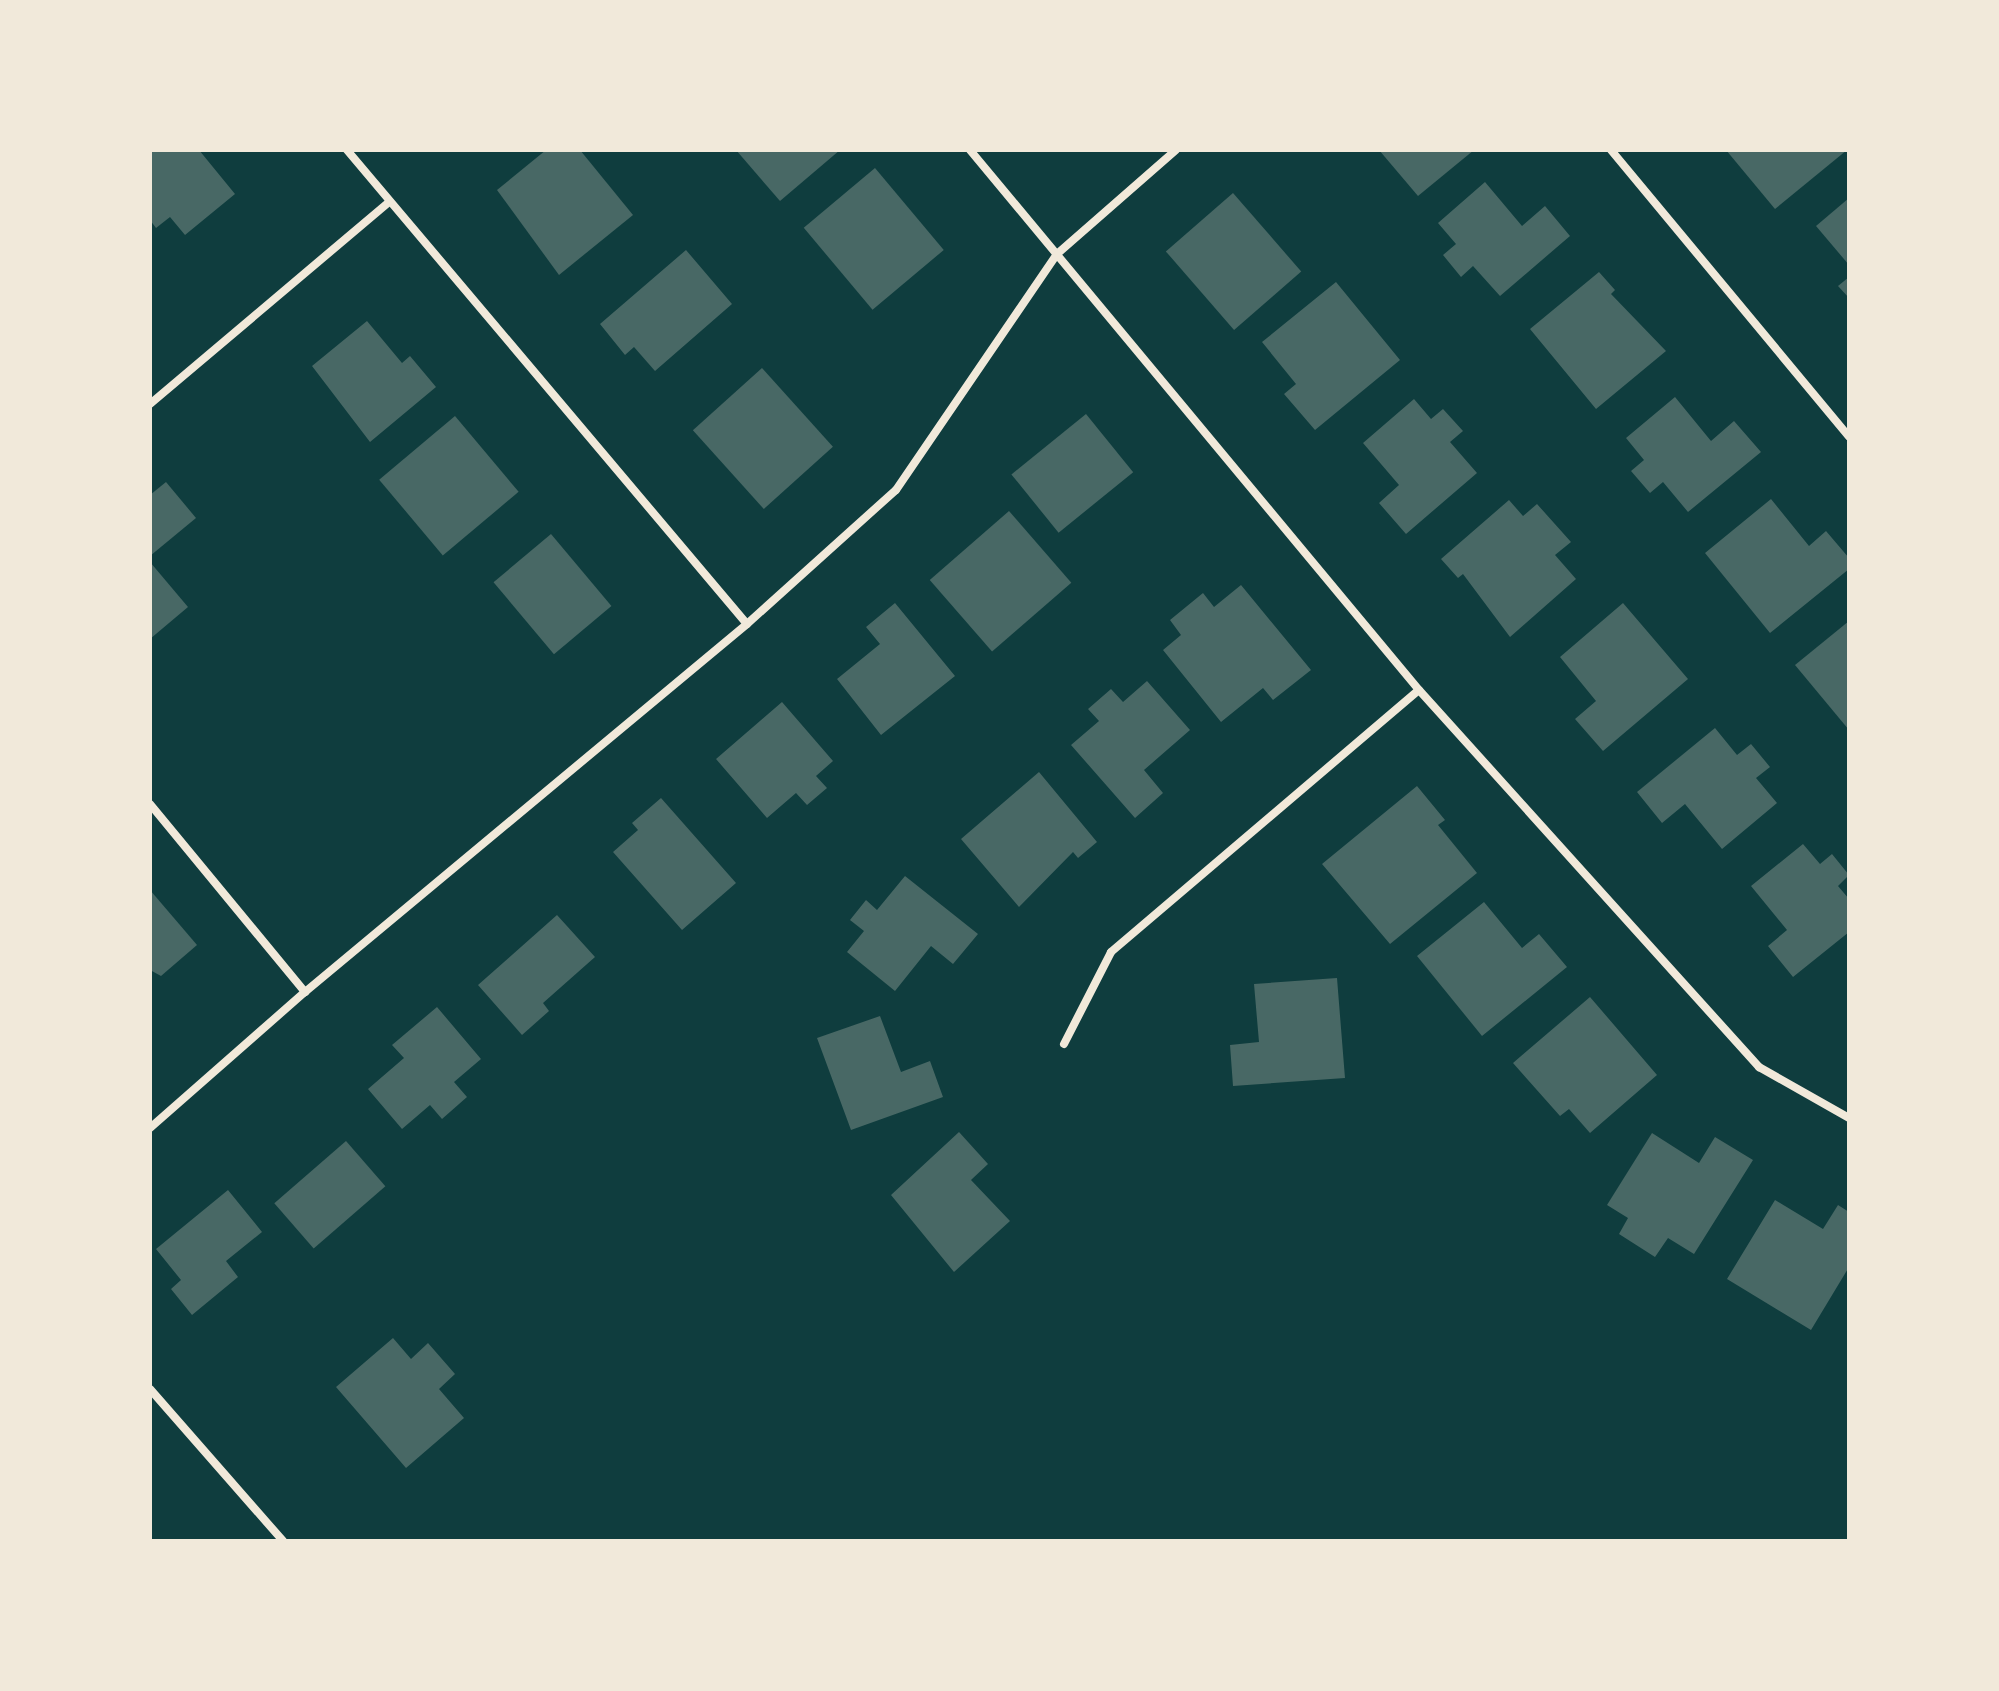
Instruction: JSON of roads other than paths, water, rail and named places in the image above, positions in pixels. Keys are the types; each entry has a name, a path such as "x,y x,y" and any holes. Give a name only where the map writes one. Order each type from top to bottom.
{"street":[{"path":"347,150 747,624"},
{"path":"970,150 1419,690 1759,1067 1849,1118"},
{"path":"150,1128 305,992 747,624 896,490 1057,254 1176,150"},
{"path":"1611,150 1849,437"},
{"path":"150,404 389,202"},
{"path":"1064,1044 1111,952 1419,690"},
{"path":"150,804 305,992"},
{"path":"150,1389 283,1541"}]}
